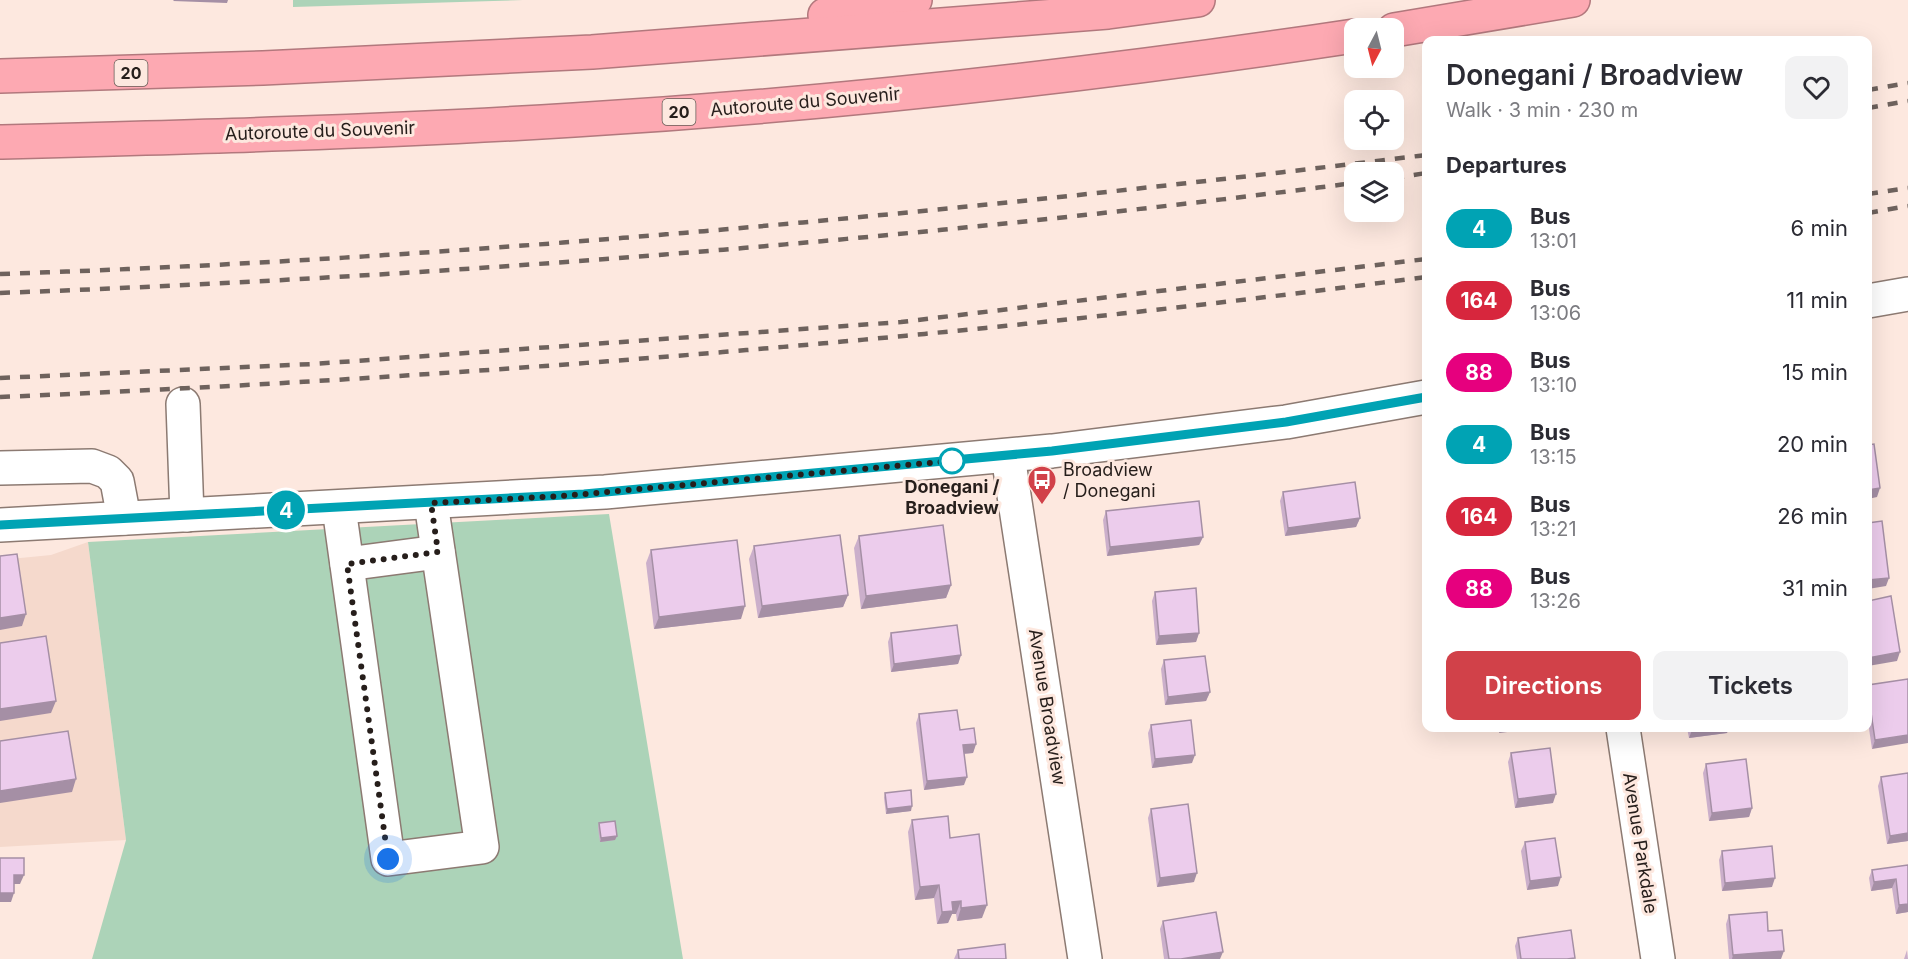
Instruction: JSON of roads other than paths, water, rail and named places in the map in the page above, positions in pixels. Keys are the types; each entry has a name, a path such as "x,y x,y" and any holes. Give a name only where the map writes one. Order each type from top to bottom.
{"highway":[{"path":"592,52 915,0"},
{"name":"20","path":"0,76 241,69 592,52 1097,13 1198,0"},
{"path":"1404,28 1573,0"},
{"name":"Autoroute du Souvenir","path":"0,142 561,121 724,109 919,92 1094,72 1344,37"}],"street":[{"path":"1872,300 1908,294"},
{"path":"0,525 562,496 1008,456 1286,422 1422,398"},
{"path":"183,405 187,515"},
{"name":"Avenue Broadview","path":"1008,456 1085,959"},
{"path":"0,468 97,466 117,481 124,518"},
{"path":"339,508 388,859 482,847 431,503"},
{"path":"347,564 438,552"},
{"name":"Avenue Parkdale","path":"1624,732 1658,959"}],"railway":[{"path":"1872,89 1908,83"},
{"path":"1872,107 1908,101"},
{"path":"0,274 179,267 536,245 893,214 1422,155"},
{"path":"1404,176 1422,174"},
{"path":"0,293 339,277 678,253 1017,222 1344,184"},
{"path":"1872,193 1908,188"},
{"path":"1872,212 1908,206"},
{"path":"0,378 313,364 901,322 1422,259"},
{"path":"0,397 358,379 714,353 1071,319 1422,277"}],"place":[{"name":"Donegani / Broadview","path":"952,461"},
{"name":"Broadview / Donegani","path":"1042,506"}]}
